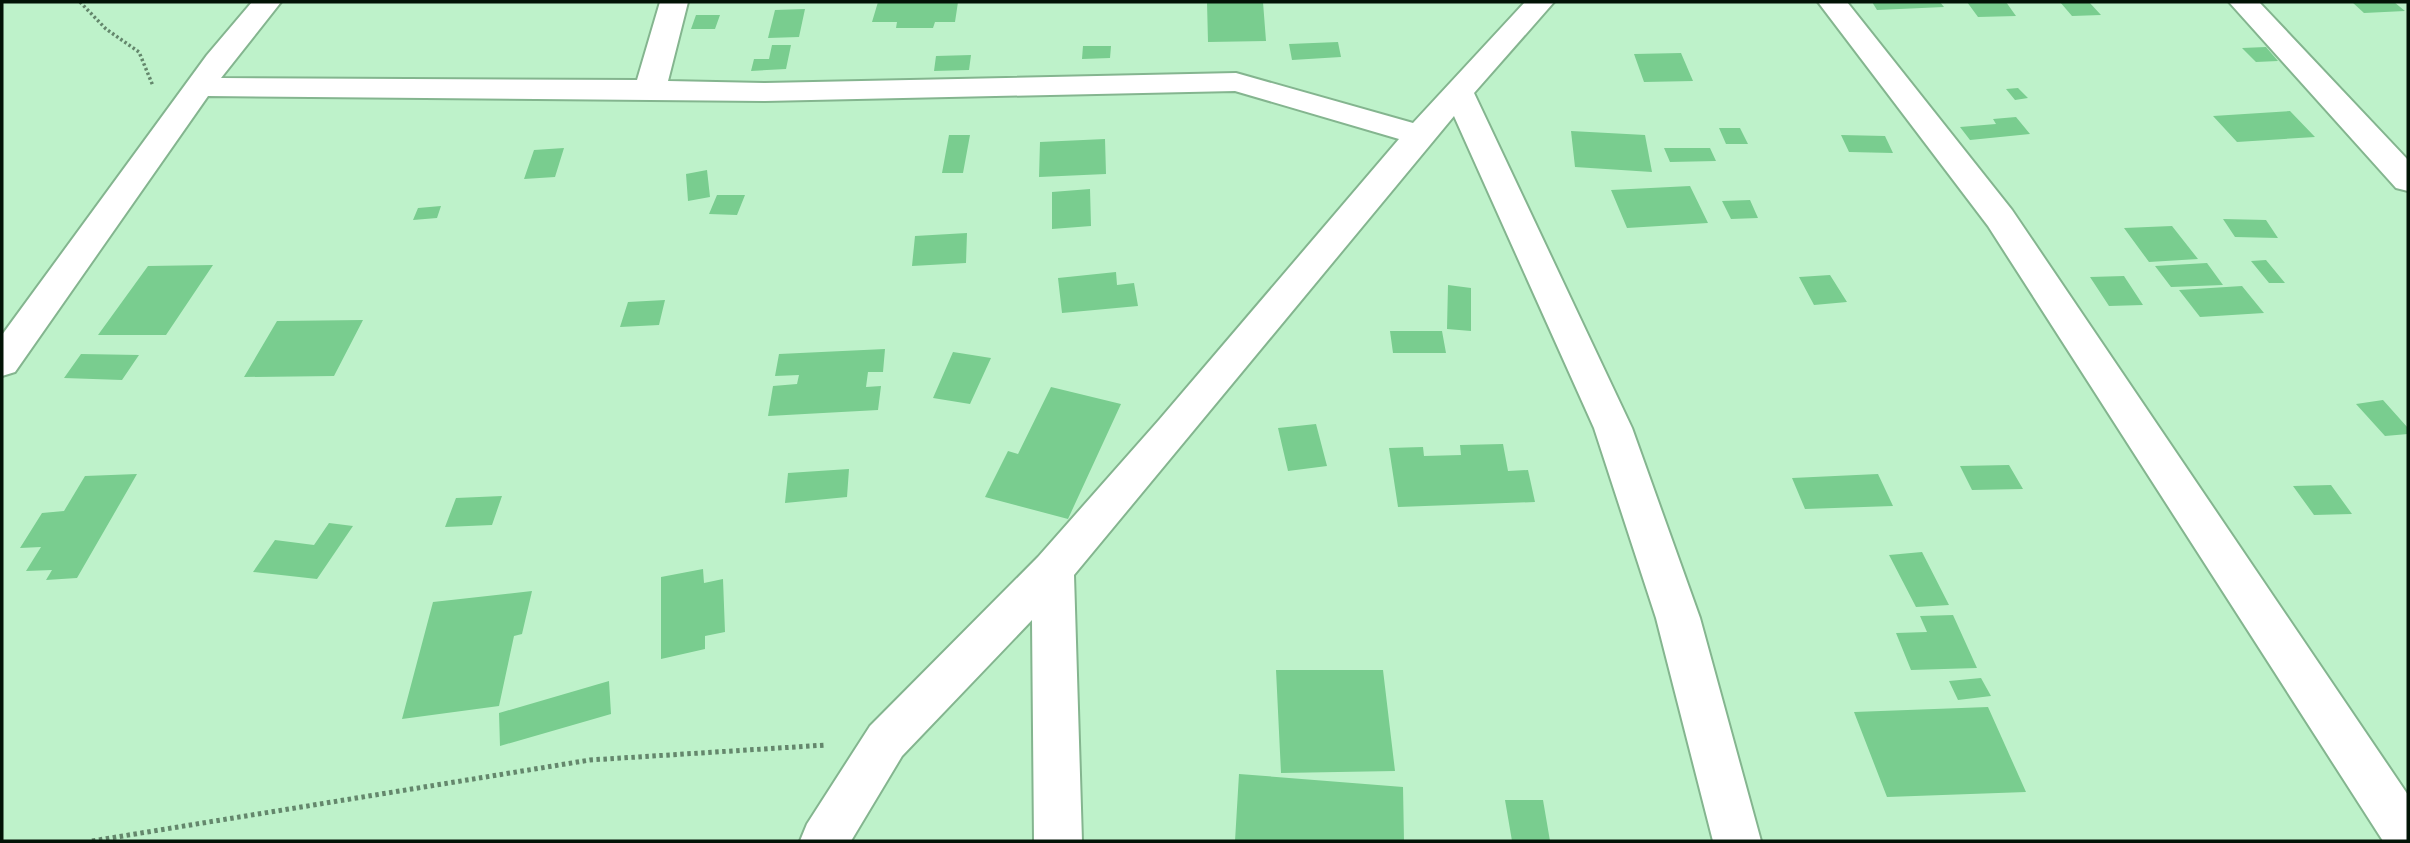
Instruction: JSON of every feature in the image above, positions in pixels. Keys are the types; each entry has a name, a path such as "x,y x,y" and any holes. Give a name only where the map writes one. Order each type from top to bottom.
{"street":[{"path":"2,362 191,99 267,2"},
{"path":"650,90 674,2"},
{"path":"824,841 886,741 1053,570 1420,135 1539,2"},
{"path":"1832,2 2000,218 2408,837"},
{"path":"2244,2 2408,180"},
{"path":"191,99 650,90 765,92 1236,82 1420,135"},
{"path":"1459,93 1613,428 1678,618 1737,841"},
{"path":"1053,570 1058,841"}],"path":[{"path":"80,2 106,29 139,51 159,100 191,99"},
{"path":"92,841 590,760 886,741"}],"building":[{"path":"878,2 958,2 955,22 935,22 933,28 896,28 897,22 872,22"},
{"path":"1207,2 1263,2 1266,41 1208,42"},
{"path":"1872,2 1940,2 1944,7 1877,10"},
{"path":"1967,2 2006,2 2016,16 1978,17"},
{"path":"2060,2 2089,2 2101,15 2072,16"},
{"path":"2352,2 2394,2 2405,11 2364,13"},
{"path":"805,9 799,37 768,38 775,10"},
{"path":"696,15 720,15 715,29 691,29"},
{"path":"1338,42 1341,57 1292,60 1289,44"},
{"path":"772,45 791,45 786,69 751,71 754,59 769,59"},
{"path":"1083,46 1111,46 1110,58 1082,59"},
{"path":"2266,47 2278,61 2256,62 2242,48"},
{"path":"1681,53 1693,81 1644,82 1634,54"},
{"path":"971,55 969,70 934,71 936,56"},
{"path":"2018,88 2028,98 2015,100 2006,89"},
{"path":"2290,111 2315,137 2237,142 2213,116"},
{"path":"2016,117 2030,134 1970,140 1960,127 1996,124 1993,119"},
{"path":"1719,128 1740,128 1748,144 1726,144"},
{"path":"1571,131 1645,135 1652,172 1575,167"},
{"path":"949,135 970,135 963,173 942,173"},
{"path":"1841,135 1885,136 1893,153 1849,152"},
{"path":"1105,139 1106,174 1039,177 1040,142"},
{"path":"564,148 555,177 524,179 534,150"},
{"path":"1664,148 1710,148 1716,161 1670,162"},
{"path":"707,170 710,197 688,201 686,174"},
{"path":"1690,186 1708,223 1627,228 1611,190"},
{"path":"1090,189 1091,226 1052,229 1052,192"},
{"path":"717,195 745,195 737,215 709,214"},
{"path":"1750,200 1758,218 1731,219 1722,201"},
{"path":"441,206 437,218 413,220 418,208"},
{"path":"2223,219 2266,220 2278,238 2235,237"},
{"path":"2172,226 2198,259 2149,262 2124,228"},
{"path":"967,233 966,263 912,266 915,236"},
{"path":"2266,260 2285,283 2269,283 2251,261"},
{"path":"2207,263 2223,285 2171,287 2155,266"},
{"path":"213,265 166,335 98,335 148,266"},
{"path":"1116,272 1117,285 1134,283 1138,306 1062,313 1058,278"},
{"path":"1830,275 1847,302 1814,305 1799,277"},
{"path":"2124,276 2143,305 2109,306 2090,277"},
{"path":"1448,285 1471,288 1471,331 1447,329"},
{"path":"2242,286 2264,313 2200,317 2179,290"},
{"path":"665,300 659,325 620,327 628,302"},
{"path":"363,320 334,376 244,377 277,321"},
{"path":"1390,331 1442,331 1446,353 1393,353"},
{"path":"885,349 883,372 868,372 866,387 881,386 878,410 768,416 773,386 797,384 799,375 775,376 779,354"},
{"path":"953,352 991,358 970,404 933,398"},
{"path":"81,354 139,355 122,380 64,378"},
{"path":"1051,387 1121,404 1068,519 985,497 1008,451 1018,454"},
{"path":"2383,400 2408,428 2408,434 2385,436 2356,404"},
{"path":"1316,424 1327,466 1288,471 1278,428"},
{"path":"1503,444 1508,471 1528,470 1535,502 1398,507 1389,448 1423,447 1424,456 1461,455 1460,445"},
{"path":"2009,465 2023,489 1972,490 1960,466"},
{"path":"849,469 847,497 785,503 788,473"},
{"path":"137,474 77,578 46,580 52,570 26,571 41,547 20,548 42,513 64,511 85,476"},
{"path":"1878,474 1893,506 1805,509 1792,478"},
{"path":"2331,485 2352,514 2314,515 2293,486"},
{"path":"502,496 492,525 445,527 456,498"},
{"path":"329,523 353,526 317,579 253,572 275,540 314,545"},
{"path":"1922,552 1949,605 1916,607 1889,555"},
{"path":"703,569 704,583 723,579 725,632 705,636 705,649 661,659 661,577"},
{"path":"532,591 522,634 514,636 499,706 402,719 433,602"},
{"path":"1953,615 1977,668 1911,670 1896,633 1927,632 1920,616"},
{"path":"1276,670 1383,670 1395,771 1281,773"},
{"path":"1981,678 1991,696 1958,700 1949,681"},
{"path":"609,681 611,714 500,746 499,713"},
{"path":"1988,707 2026,792 1887,797 1854,712"},
{"path":"1239,774 1403,787 1404,841 1235,841"},
{"path":"1505,800 1543,800 1550,841 1512,841"}]}
